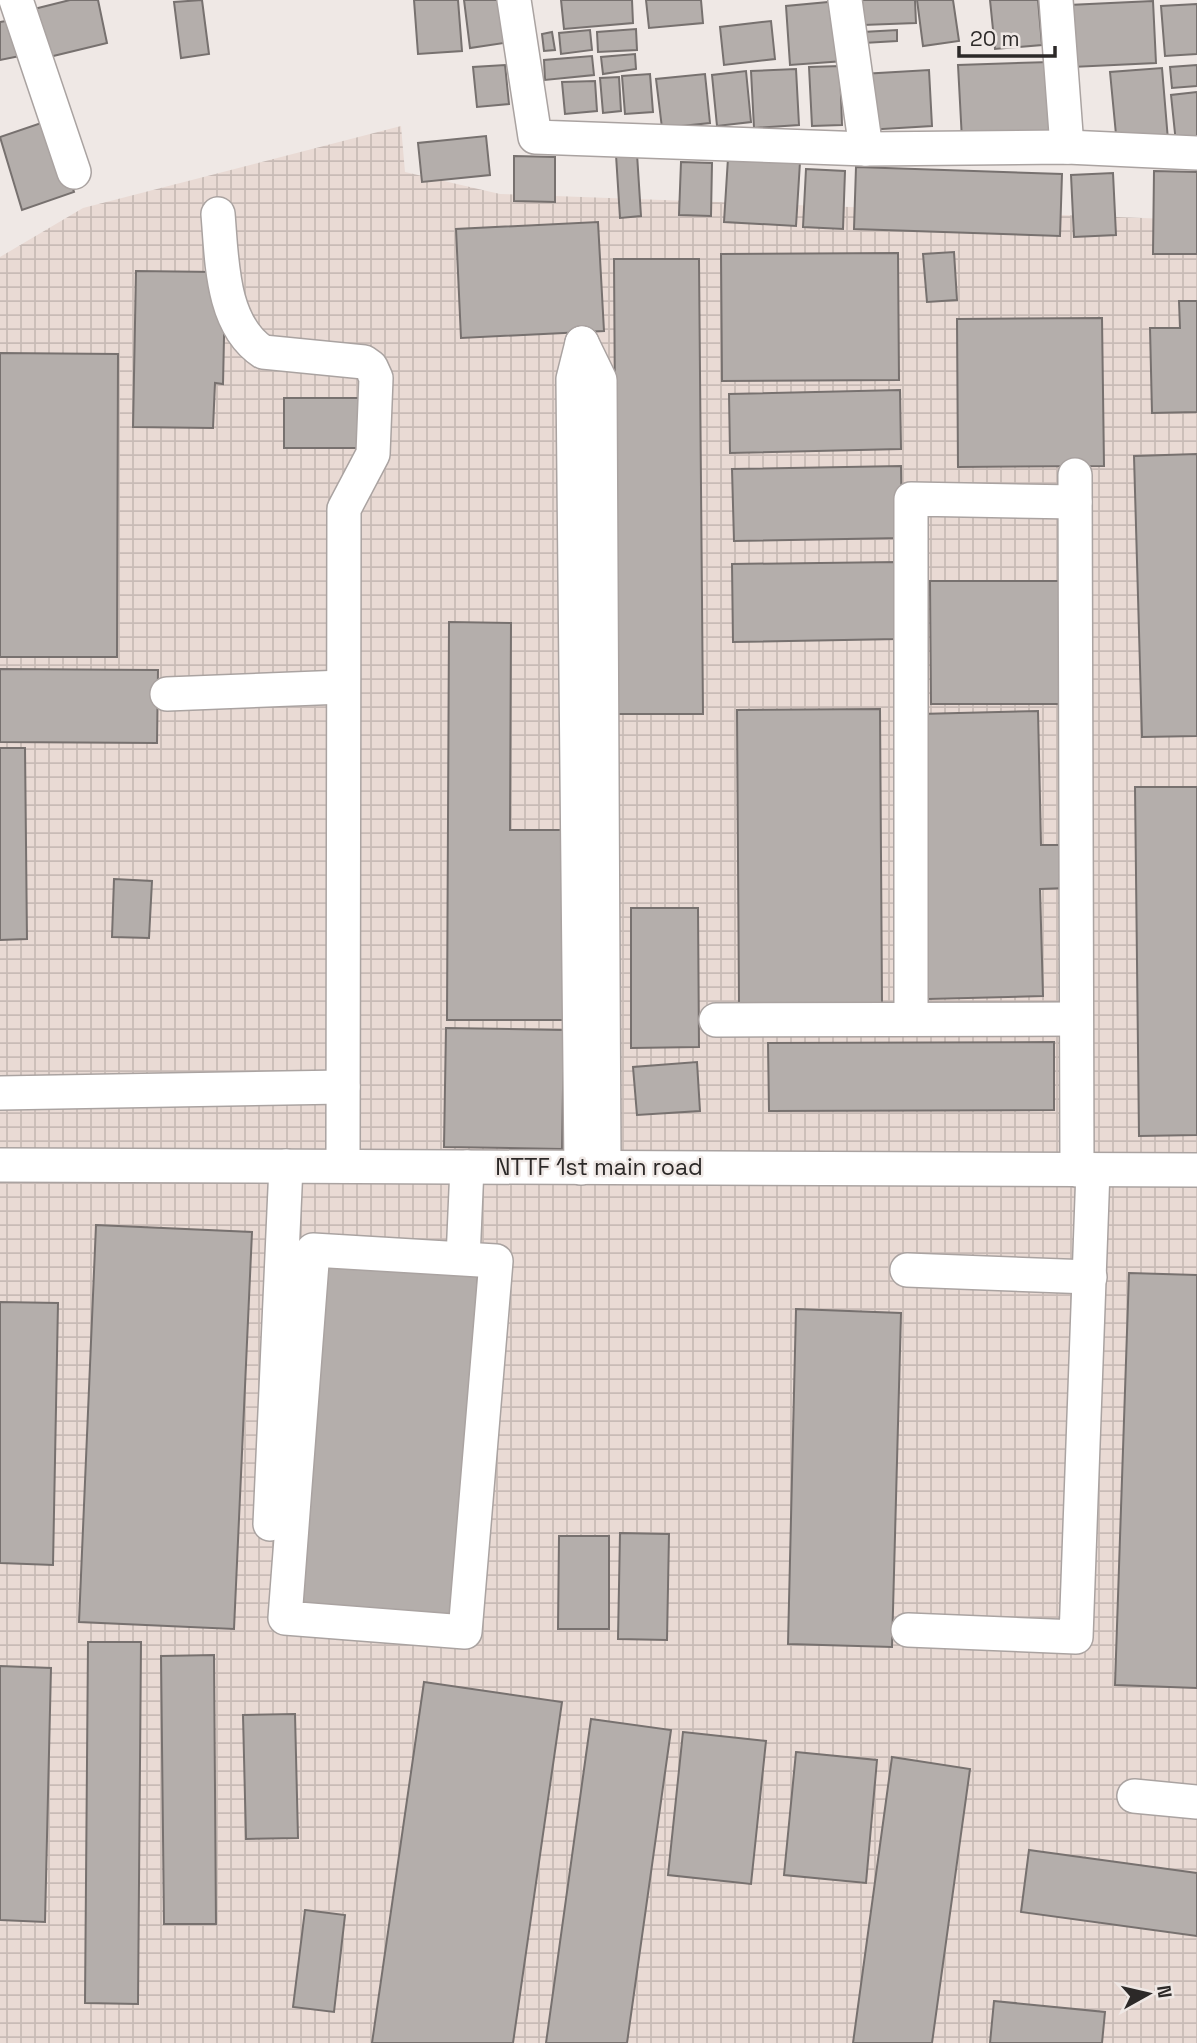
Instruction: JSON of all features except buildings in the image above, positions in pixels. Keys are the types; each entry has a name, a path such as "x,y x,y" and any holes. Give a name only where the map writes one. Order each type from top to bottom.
{"street":[{"path":"16,0 74,172"},
{"path":"514,0 535,136 866,149 1068,148 1197,153"},
{"path":"845,0 866,149"},
{"path":"1056,0 1068,148"},
{"path":"218,214 223,272 236,321 250,343 263,352 364,362 371,367 376,378 373,454 344,509 342,1166"},
{"path":"582,343 600,380 593,1167 573,379 582,343"},
{"path":"908,1630 1076,1637 1090,1277 1076,1019 1075,488 911,499 911,1018"},
{"path":"167,694 343,687"},
{"path":"716,1020 1076,1019"},
{"path":"0,1093 343,1087"},
{"name":"NTTF 1st main road","path":"0,1165 1197,1170"},
{"path":"269,1544 286,1166"},
{"path":"463,1259 467,1167"},
{"path":"313,1250 463,1259 496,1261 465,1632 285,1618 313,1250"},
{"path":"907,1270 1090,1277"},
{"path":"1134,1796 1197,1802"}],"shaded area":[{"path":"401,126 405,172 500,194 1197,220 1197,2043 0,2043 0,257 83,208"}]}
